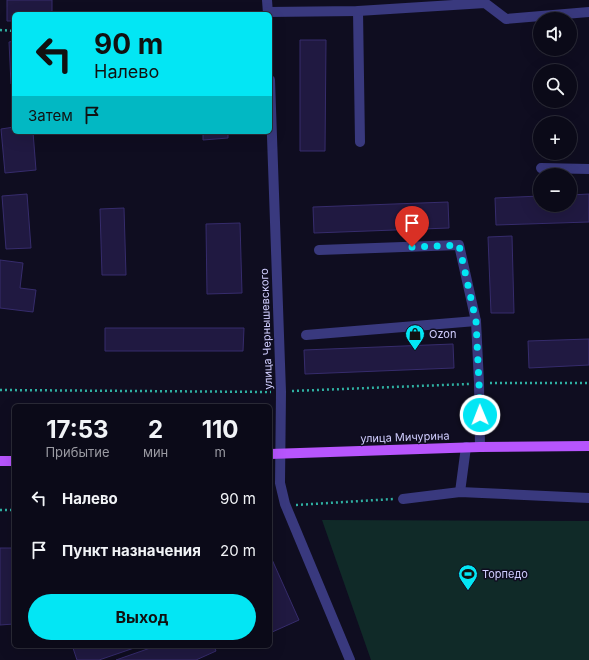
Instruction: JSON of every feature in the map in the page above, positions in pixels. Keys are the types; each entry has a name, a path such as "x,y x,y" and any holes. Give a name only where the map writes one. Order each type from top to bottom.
{"main road":[{"name":"улица Мичурина","path":"272,454 466,447 589,446"},
{"path":"0,461 12,461"}],"street":[{"path":"267,0 268,12"},
{"path":"272,13 358,11 485,3 506,19 589,12"},
{"path":"358,11 360,142"},
{"name":"улица Чернышевского","path":"272,134 281,392 280,483 285,504 350,660"},
{"path":"577,169 589,169"},
{"path":"319,250 459,245 476,321 480,447"},
{"path":"306,335 476,321"},
{"path":"460,492 466,447"},
{"path":"403,499 460,492 589,498"}],"path":[{"path":"0,30 12,31"},
{"path":"0,390 281,392 479,383 589,383"},
{"path":"292,505 403,499"},
{"path":"0,510 12,510"}],"green space":[{"name":"Торпедо","path":"322,520 589,521 589,660 371,660"}],"building":[{"path":"7,0 52,0 52,12 12,12 12,21 7,21"},
{"path":"300,40 326,40 325,151 300,151"},
{"path":"12,41 12,84 11,84 9,42"},
{"path":"12,127 12,134 33,134 36,170 5,173 1,129"},
{"path":"203,134 228,134 228,138 203,140"},
{"path":"27,194 31,248 6,249 2,196"},
{"path":"589,194 589,222 496,225 495,198 533,196 533,212 577,212 577,195"},
{"path":"448,202 449,228 314,233 313,207"},
{"path":"124,208 126,275 102,275 100,209"},
{"path":"240,223 242,293 207,294 206,224"},
{"path":"512,236 514,313 491,313 488,237"},
{"path":"0,260 23,263 20,288 36,290 33,312 0,308"},
{"path":"105,328 244,328 243,351 105,351"},
{"path":"589,339 589,365 529,368 528,341"},
{"path":"453,344 454,368 305,374 304,350"},
{"path":"0,548 12,548 12,624 0,625"},
{"path":"272,559 299,620 272,632"},
{"path":"73,648 134,648 99,660 77,660"},
{"path":"150,648 215,648 216,651 196,660 116,660"}],"place":[{"name":"Ozon","path":"415,351"},
{"name":"Торпедо","path":"468,591"}],"route":[{"path":"412,247 459,245 476,321 480,415"}]}
